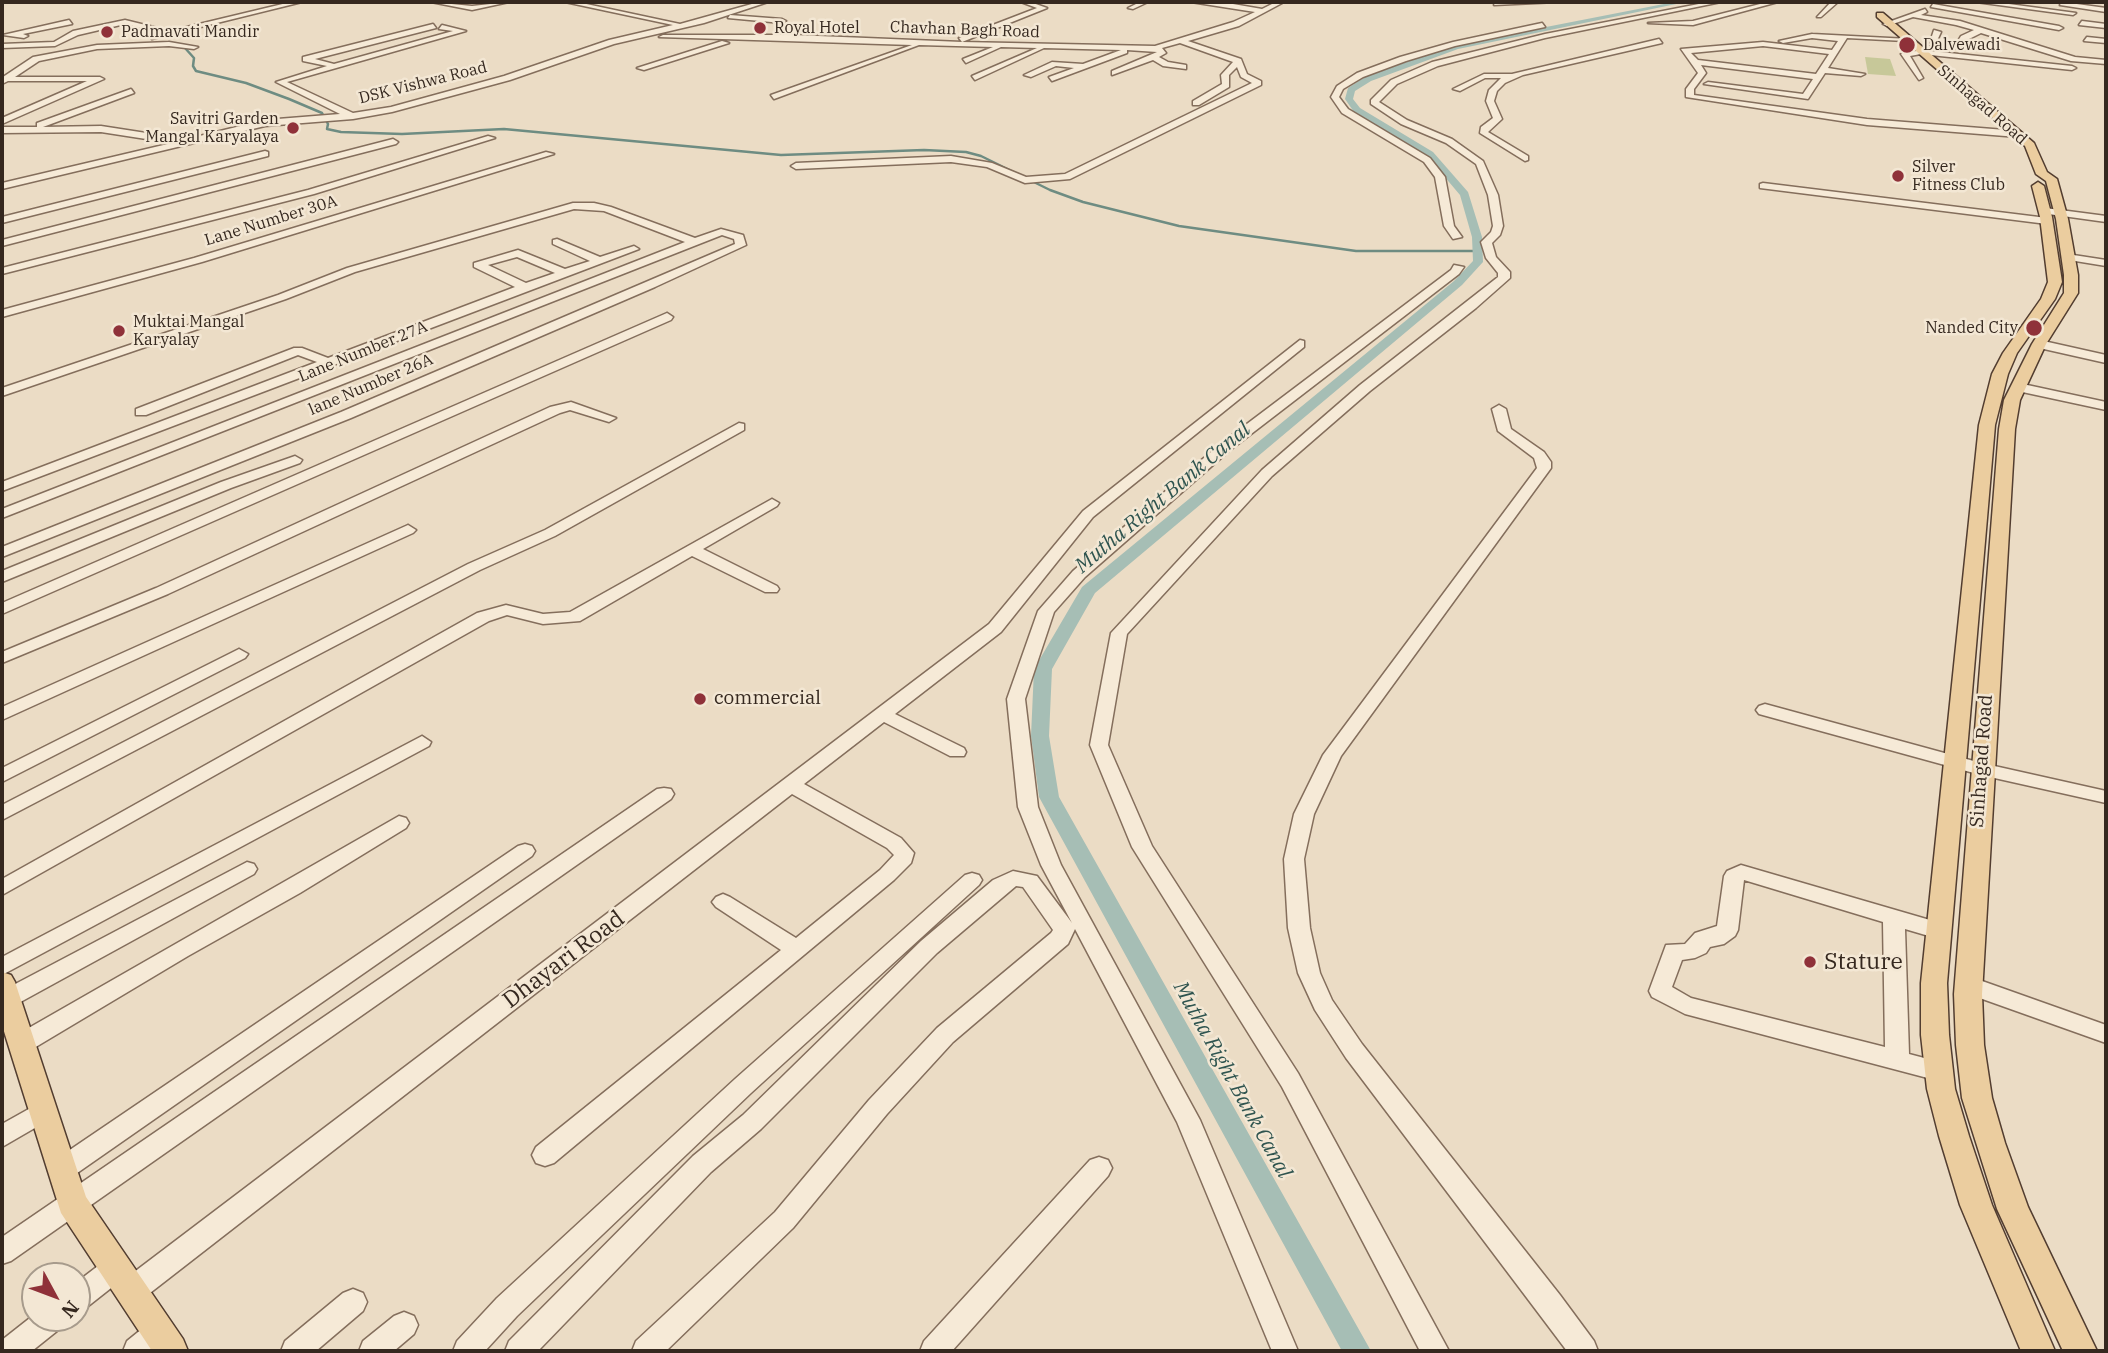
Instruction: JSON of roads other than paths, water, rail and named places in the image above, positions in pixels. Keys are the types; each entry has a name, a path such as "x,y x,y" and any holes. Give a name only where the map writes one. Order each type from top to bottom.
{"main road":[{"path":"1883,20 1888,7"},
{"name":"Sinhagad Road","path":"1883,20 2030,145 2042,174 2036,177 2067,257 2064,284"},
{"name":"Sinhagad Road","path":"2052,216 2064,284"},
{"name":"Sinhagad Road","path":"2038,1351 2011,1293 1976,1205 1951,1125 1939,1071 1934,983 1970,605 1997,427 2039,344 2054,289 2064,284"},
{"name":"Sinhagad Road","path":"2050,310 2010,353 2000,374 1993,611 1968,985 1973,1071 1977,1098 1990,1143 2013,1209 2080,1351"},
{"path":"1970,605 1993,611"},
{"path":"6,1004 22,1044 72,1203 123,1280 155,1345"}],"street":[{"path":"127,43 299,2"},
{"path":"435,2 472,8 506,2"},
{"path":"568,2 682,26"},
{"name":"DSK Vishwa Road","path":"2,186 265,123 354,116 497,81 582,52 765,2"},
{"path":"949,44 1044,8 1024,2"},
{"path":"1131,8 1145,2"},
{"path":"1194,2 1264,10"},
{"path":"1196,13 1233,2"},
{"name":"Chavhan Bagh Road","path":"638,36 1131,48 1155,52 1236,24 1281,2"},
{"path":"1496,4 1554,2"},
{"path":"1655,4 1666,2"},
{"path":"1569,39 1657,22 1693,23 1775,2"},
{"path":"1819,16 1835,2"},
{"path":"1979,2 2073,13"},
{"path":"2044,2 2106,10"},
{"path":"2095,2 2106,3"},
{"path":"1630,28 1634,23 1723,3"},
{"path":"1435,1351 1290,1080 1142,847 1099,745 1119,633 1267,473 1365,387 1472,306 1504,278 1504,272 1488,250 1498,226 1493,195 1480,163 1449,141 1404,122 1374,102 1394,82 1435,64 1545,36 1723,3"},
{"path":"726,4 746,8"},
{"path":"1916,16 1936,4 2059,28"},
{"path":"719,16 782,21"},
{"path":"1883,20 1916,16 1980,30 2074,59 2106,62"},
{"path":"2106,17 2084,17 2106,26"},
{"path":"4,34 53,18"},
{"path":"4,34 69,22"},
{"path":"2,46 51,45 73,35 125,22 171,33"},
{"path":"1457,237 1449,226 1440,177 1427,160 1345,111 1335,97 1340,88 1360,75 1403,59 1453,44 1555,23"},
{"path":"333,66 306,59 437,27 461,31 280,82 333,110 354,116"},
{"path":"1956,46 1964,38 1980,30"},
{"path":"1932,43 1937,32"},
{"path":"1457,89 1484,76 1511,76 1659,41 1646,33"},
{"path":"4,34 73,35"},
{"path":"1843,39 1812,36 1763,44 1684,51 1696,62 1702,73 1690,89 1690,97 1867,122 2018,134"},
{"path":"1708,84 1805,97 1845,36 2018,53 2027,44"},
{"path":"689,48 725,38"},
{"path":"641,68 742,38"},
{"path":"374,41 404,47"},
{"path":"796,166 951,159 989,165 1026,180 1067,177 1258,83 1244,75 1238,61 1182,41"},
{"path":"2106,41 2087,43 2106,49"},
{"path":"774,97 923,43"},
{"path":"4,80 36,59 97,47 169,44 194,47"},
{"path":"1763,44 1833,52"},
{"path":"966,61 1000,45"},
{"path":"975,78 1047,46"},
{"path":"1052,79 1131,48"},
{"path":"1134,76 1115,72 1155,52 1168,65 1183,67"},
{"path":"1919,78 1905,54 1920,52 2072,68"},
{"path":"1201,112 1196,103 1226,85 1225,75 1238,61"},
{"path":"1696,62 1820,74 1861,74"},
{"path":"1028,75 1055,64 1084,66"},
{"path":"2,68 27,65"},
{"path":"1039,71 1063,75"},
{"path":"1511,76 1493,90 1490,101 1498,119 1483,129 1484,133 1525,158"},
{"path":"3,128 100,79 4,80"},
{"path":"27,129 131,91"},
{"path":"3,128 100,93"},
{"path":"3,128 101,129 181,142"},
{"path":"449,151 443,148 472,137"},
{"path":"2,271 311,191 491,138"},
{"path":"2,243 393,142"},
{"name":"Lane Number 30A","path":"2,314 173,267 549,154"},
{"path":"2,220 265,155"},
{"path":"1763,187 2106,219"},
{"path":"2,392 282,297 351,270 573,206 607,209 695,242"},
{"path":"2052,216 2106,225"},
{"name":"Lane Number 27A","path":"2,514 506,314 721,232 739,237"},
{"name":"lane Number 26A","path":"2,552 346,415 651,285 741,245 739,237"},
{"path":"557,242 600,261"},
{"path":"2,487 525,287 634,249"},
{"path":"525,287 478,265 519,253 565,273"},
{"path":"2067,257 2106,264"},
{"path":"1281,1350 1188,1120 1051,865 1028,807 1016,699 1046,611 1079,574 1224,448 1455,272 1458,267"},
{"path":"2,609 667,317"},
{"name":"Dhayari Road","path":"91,1293 123,1280 792,786 995,628 1088,514 1300,344"},
{"path":"2039,344 2106,359"},
{"path":"165,424 141,412 298,351 328,362"},
{"path":"222,380 248,393"},
{"path":"2018,387 2106,406"},
{"path":"2,658 162,591 555,410 571,407 609,418"},
{"path":"1499,409 1505,431 1539,455 1544,462 1544,468 1332,755 1304,814 1294,859 1299,928 1309,973 1323,1004 1354,1051 1584,1351"},
{"path":"2,813 474,567 550,533 739,427"},
{"path":"2,578 226,485 295,460"},
{"path":"2,888 482,617 506,610 543,619 574,617 772,503"},
{"path":"2,714 408,530"},
{"path":"692,550 771,589"},
{"path":"2,776 239,654"},
{"path":"1765,710 1981,769 2106,797"},
{"path":"884,715 957,752"},
{"path":"2,967 422,742"},
{"path":"545,1155 900,864 904,853 894,843 792,786"},
{"path":"2,1252 664,794"},
{"path":"22,1044 180,950 293,888 399,822"},
{"path":"61,1170 525,851"},
{"path":"6,1004 247,869"},
{"path":"1939,931 1741,872 1734,876 1727,930 1716,938 1703,939 1698,947 1687,952 1674,951 1660,990 1685,1005 1939,1071"},
{"path":"519,1351 702,1164 752,1122 929,947 1000,885 1013,878 1030,881 1064,929 1060,938 945,1035 878,1107 784,1220 646,1351"},
{"path":"467,1351 507,1307 743,1086 972,880"},
{"path":"723,902 797,949"},
{"path":"1894,917 1896,1059"},
{"path":"1968,985 2106,1034"},
{"path":"2,1137 43,1111"},
{"path":"934,1351 1099,1168"},
{"path":"295,1351 353,1302"},
{"path":"373,1351 404,1325"},
{"path":"10,1351 34,1332"}],"waterway":[{"name":"Mutha Right Bank Canal","path":"1357,1351 1049,797 1040,736 1043,669 1088,590 1458,283 1478,262 1477,237 1465,194 1430,154 1357,110 1349,99 1351,90 1368,79 1457,47 1683,2"},
{"path":"185,48 194,58 193,66 196,71 246,83 289,99 322,113 328,124 327,129 341,132 402,134 504,129 781,155 924,150 966,152 981,156 1050,190 1083,202 1179,226 1356,251 1478,251"}],"place":[{"name":"Royal Hotel","path":"760,28"},
{"name":"Padmavati Mandir","path":"107,32"},
{"name":"Dalvewadi","path":"1907,45"},
{"name":"Savitri Garden Mangal Karyalaya","path":"293,128"},
{"name":"Silver Fitness Club","path":"1898,176"},
{"name":"Nanded City","path":"2034,328"},
{"name":"Muktai Mangal Karyalay","path":"119,331"},
{"name":"commercial","path":"700,699"},
{"name":"Stature","path":"1810,962"}]}
